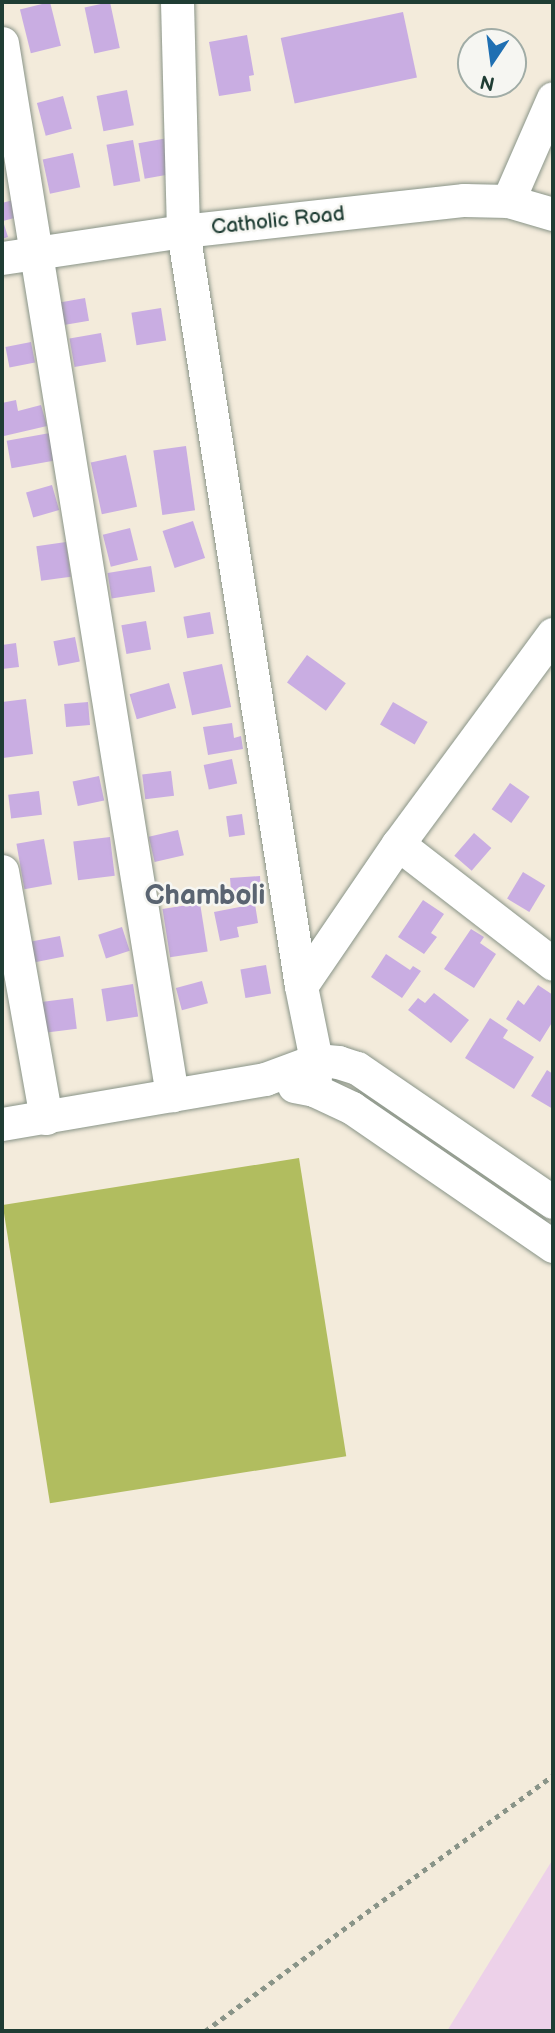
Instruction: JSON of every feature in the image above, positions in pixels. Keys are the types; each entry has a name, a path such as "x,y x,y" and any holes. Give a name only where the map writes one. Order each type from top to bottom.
{"street":[{"path":"177,2 183,231 315,1075 352,1108 553,1246"},
{"path":"2,43 38,251 172,1095"},
{"path":"508,201 553,98"},
{"name":"Catholic Road","path":"2,258 183,231 464,200 508,201 553,214"},
{"path":"302,986 398,844 553,634"},
{"path":"398,844 553,964"},
{"path":"2,871 46,1118"},
{"path":"2,1124 265,1079 357,1068 553,1202"}],"path":[{"path":"205,2031 553,1775"}],"shaded area":[{"path":"553,1859 553,2031 447,2031"}],"green space":[{"path":"299,1158 346,1456 50,1503 3,1205"}],"building":[{"path":"50,2 61,46 31,53 20,9"},
{"path":"110,2 120,48 94,53 85,7"},
{"path":"403,12 417,78 295,104 281,38"},
{"path":"247,35 254,75 249,76 251,91 219,96 209,42"},
{"path":"127,90 134,125 103,131 97,96"},
{"path":"63,96 72,129 46,136 37,103"},
{"path":"168,138 174,173 145,179 138,143"},
{"path":"133,140 140,181 114,186 106,145"},
{"path":"73,153 80,187 50,194 43,159"},
{"path":"13,200 18,217 3,221 8,237 2,239 2,203"},
{"path":"85,298 89,321 59,326 55,303"},
{"path":"161,308 166,341 137,345 131,313"},
{"path":"101,333 106,362 75,367 69,339"},
{"path":"31,342 35,363 9,368 5,347"},
{"path":"16,400 18,411 41,405 47,426 4,436 2,403"},
{"path":"50,433 55,461 12,468 7,441"},
{"path":"186,446 195,510 162,515 153,451"},
{"path":"126,455 137,507 102,514 91,462"},
{"path":"52,485 59,510 33,517 26,492"},
{"path":"193,521 205,558 175,568 163,531"},
{"path":"130,528 138,560 111,567 103,535"},
{"path":"66,542 71,577 41,581 36,546"},
{"path":"151,566 155,592 112,599 108,573"},
{"path":"210,612 214,634 187,638 183,617"},
{"path":"146,621 151,650 126,654 121,625"},
{"path":"75,637 80,662 58,666 53,641"},
{"path":"16,643 19,667 2,669 2,645"},
{"path":"307,655 346,683 326,711 287,683"},
{"path":"222,664 231,707 192,715 183,672"},
{"path":"169,683 176,708 137,719 130,694"},
{"path":"26,699 33,754 3,758 2,702"},
{"path":"88,702 90,725 66,727 64,704"},
{"path":"393,702 428,722 415,745 380,725"},
{"path":"232,723 234,738 241,736 243,749 208,755 203,727"},
{"path":"232,759 237,783 209,789 204,765"},
{"path":"171,771 174,796 145,799 142,775"},
{"path":"99,776 104,800 78,806 73,782"},
{"path":"510,783 530,797 511,823 492,809"},
{"path":"39,791 42,815 11,819 8,795"},
{"path":"242,814 245,835 229,837 226,816"},
{"path":"178,830 184,855 155,862 149,837"},
{"path":"474,833 491,848 472,871 454,856"},
{"path":"110,837 115,876 78,880 73,842"},
{"path":"44,839 52,884 24,889 16,844"},
{"path":"523,872 545,885 529,912 507,899"},
{"path":"260,876 261,891 231,893 230,878"},
{"path":"423,900 444,914 431,933 437,937 424,954 398,937"},
{"path":"200,903 208,951 170,957 162,909"},
{"path":"255,904 258,923 237,927 239,937 220,941 214,912"},
{"path":"122,927 130,951 106,959 98,935"},
{"path":"471,929 484,937 480,943 496,954 474,988 444,969"},
{"path":"60,936 64,957 33,963 29,942"},
{"path":"386,954 410,970 413,966 421,971 402,998 371,977"},
{"path":"266,965 271,994 245,998 240,970"},
{"path":"202,981 208,1003 182,1010 176,988"},
{"path":"133,984 138,1017 107,1022 101,989"},
{"path":"538,985 553,995 553,1021 540,1042 506,1019 518,1000 524,1005"},
{"path":"434,993 469,1020 451,1043 408,1010 418,998 425,1003"},
{"path":"73,998 77,1029 45,1033 41,1002"},
{"path":"490,1018 508,1030 503,1038 534,1057 514,1089 465,1058"},
{"path":"547,1070 553,1074 553,1109 531,1096"}],"district":[{"name":"Chamboli","path":"205,896"}]}
